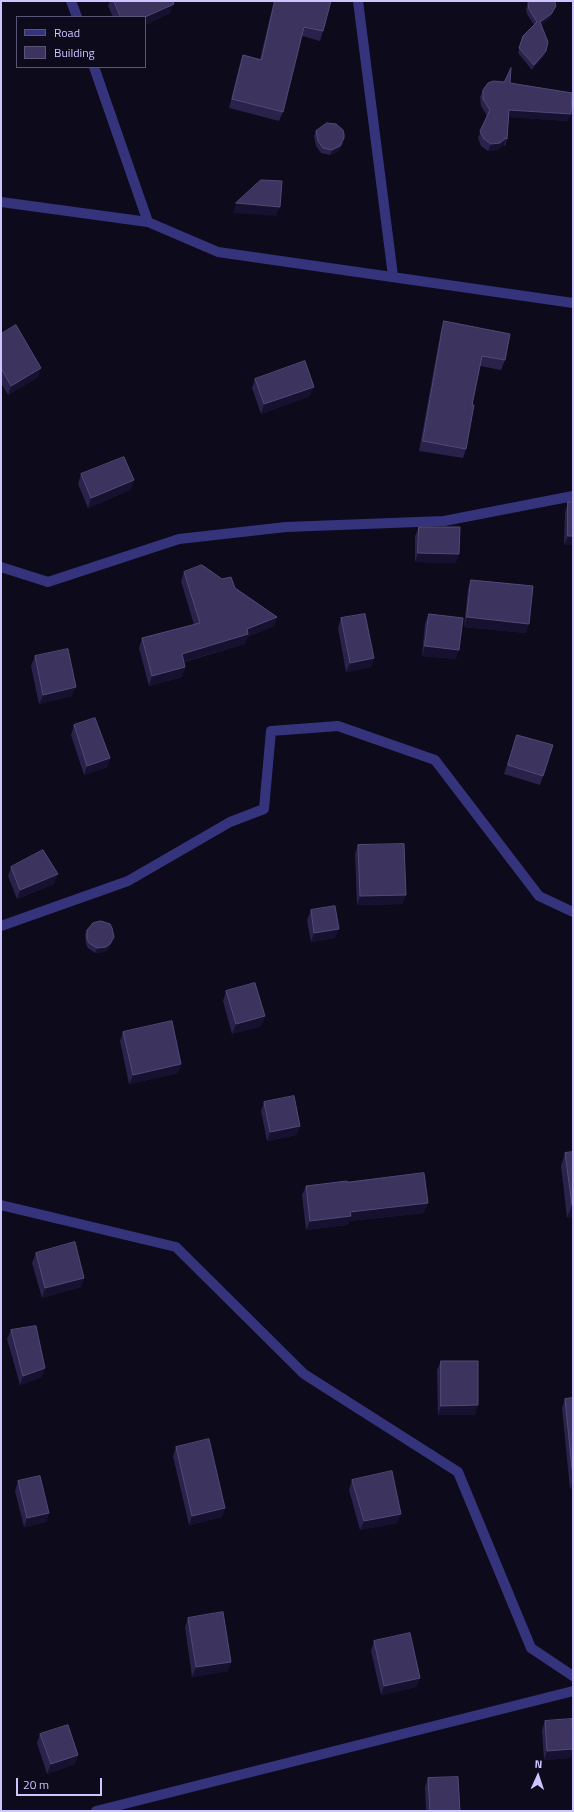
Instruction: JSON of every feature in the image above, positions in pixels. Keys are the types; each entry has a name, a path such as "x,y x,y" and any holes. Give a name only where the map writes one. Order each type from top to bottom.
{"street":[{"path":"71,1 77,16"},
{"path":"358,1 393,276"},
{"path":"94,68 148,222"},
{"path":"1,202 148,222 218,252 573,303"},
{"path":"1,567 48,582 179,539 286,527 444,521 573,496"},
{"path":"1,926 128,881 230,822 264,809 271,731 338,726 435,760 539,896 573,912"},
{"path":"1,1205 176,1247 304,1374 458,1472 531,1648 573,1676"},
{"path":"96,1811 573,1691"}],"building":[{"path":"114,1 173,1 174,4 146,17 121,16"},
{"path":"275,1 331,1 323,31 304,27 283,112 232,99 243,55 261,60"},
{"path":"529,1 555,1 556,6 551,14 540,22 548,42 546,51 534,65 519,48 523,36 537,22 529,9"},
{"path":"511,68 510,83 572,93 571,114 509,110 507,139 506,138 500,143 491,144 484,139 480,131 490,110 483,99 483,90 488,83 493,81 504,82"},
{"path":"327,123 336,124 343,130 344,134 344,138 340,146 332,150 323,148 318,141 316,131"},
{"path":"261,180 282,181 280,207 236,203"},
{"path":"444,321 510,334 505,360 482,356 472,405 474,405 466,449 423,441"},
{"path":"16,325 41,368 11,386 1,368 1,334"},
{"path":"305,361 314,387 264,404 255,379"},
{"path":"124,457 134,480 91,498 81,474"},
{"path":"568,502 573,502 573,536 568,536"},
{"path":"419,527 460,527 459,554 418,553"},
{"path":"202,565 222,579 231,577 235,588 277,617 247,629 248,634 182,654 185,667 152,676 142,638 200,623 184,572"},
{"path":"471,580 533,586 529,624 467,617"},
{"path":"365,614 374,658 350,663 341,618"},
{"path":"429,614 463,618 459,650 425,646"},
{"path":"68,649 76,687 43,695 35,656"},
{"path":"95,718 110,758 87,766 74,725"},
{"path":"517,735 553,745 543,776 508,765"},
{"path":"404,844 406,895 360,896 358,845"},
{"path":"43,850 58,874 20,890 11,867"},
{"path":"335,906 339,929 314,933 311,910"},
{"path":"101,921 110,924 114,937 110,944 106,947 97,948 89,943 87,939 87,930 93,923"},
{"path":"255,983 265,1016 236,1024 226,991"},
{"path":"172,1021 181,1064 133,1075 123,1032"},
{"path":"294,1096 300,1126 270,1132 264,1102"},
{"path":"573,1152 573,1205 572,1205 565,1153"},
{"path":"424,1173 428,1203 350,1212 351,1216 310,1221 306,1186"},
{"path":"75,1242 84,1278 45,1288 36,1253"},
{"path":"36,1326 45,1368 23,1376 11,1330"},
{"path":"441,1361 478,1361 478,1405 441,1406"},
{"path":"573,1398 573,1478 565,1399"},
{"path":"209,1439 225,1508 192,1516 176,1447"},
{"path":"392,1471 401,1514 364,1521 352,1480"},
{"path":"40,1476 49,1513 27,1518 18,1481"},
{"path":"223,1612 231,1662 196,1667 188,1618"},
{"path":"410,1633 420,1678 384,1686 374,1641"},
{"path":"572,1719 573,1749 547,1751 545,1721"},
{"path":"68,1725 78,1755 51,1764 40,1734"},
{"path":"458,1777 460,1811 430,1811 428,1778"}]}
